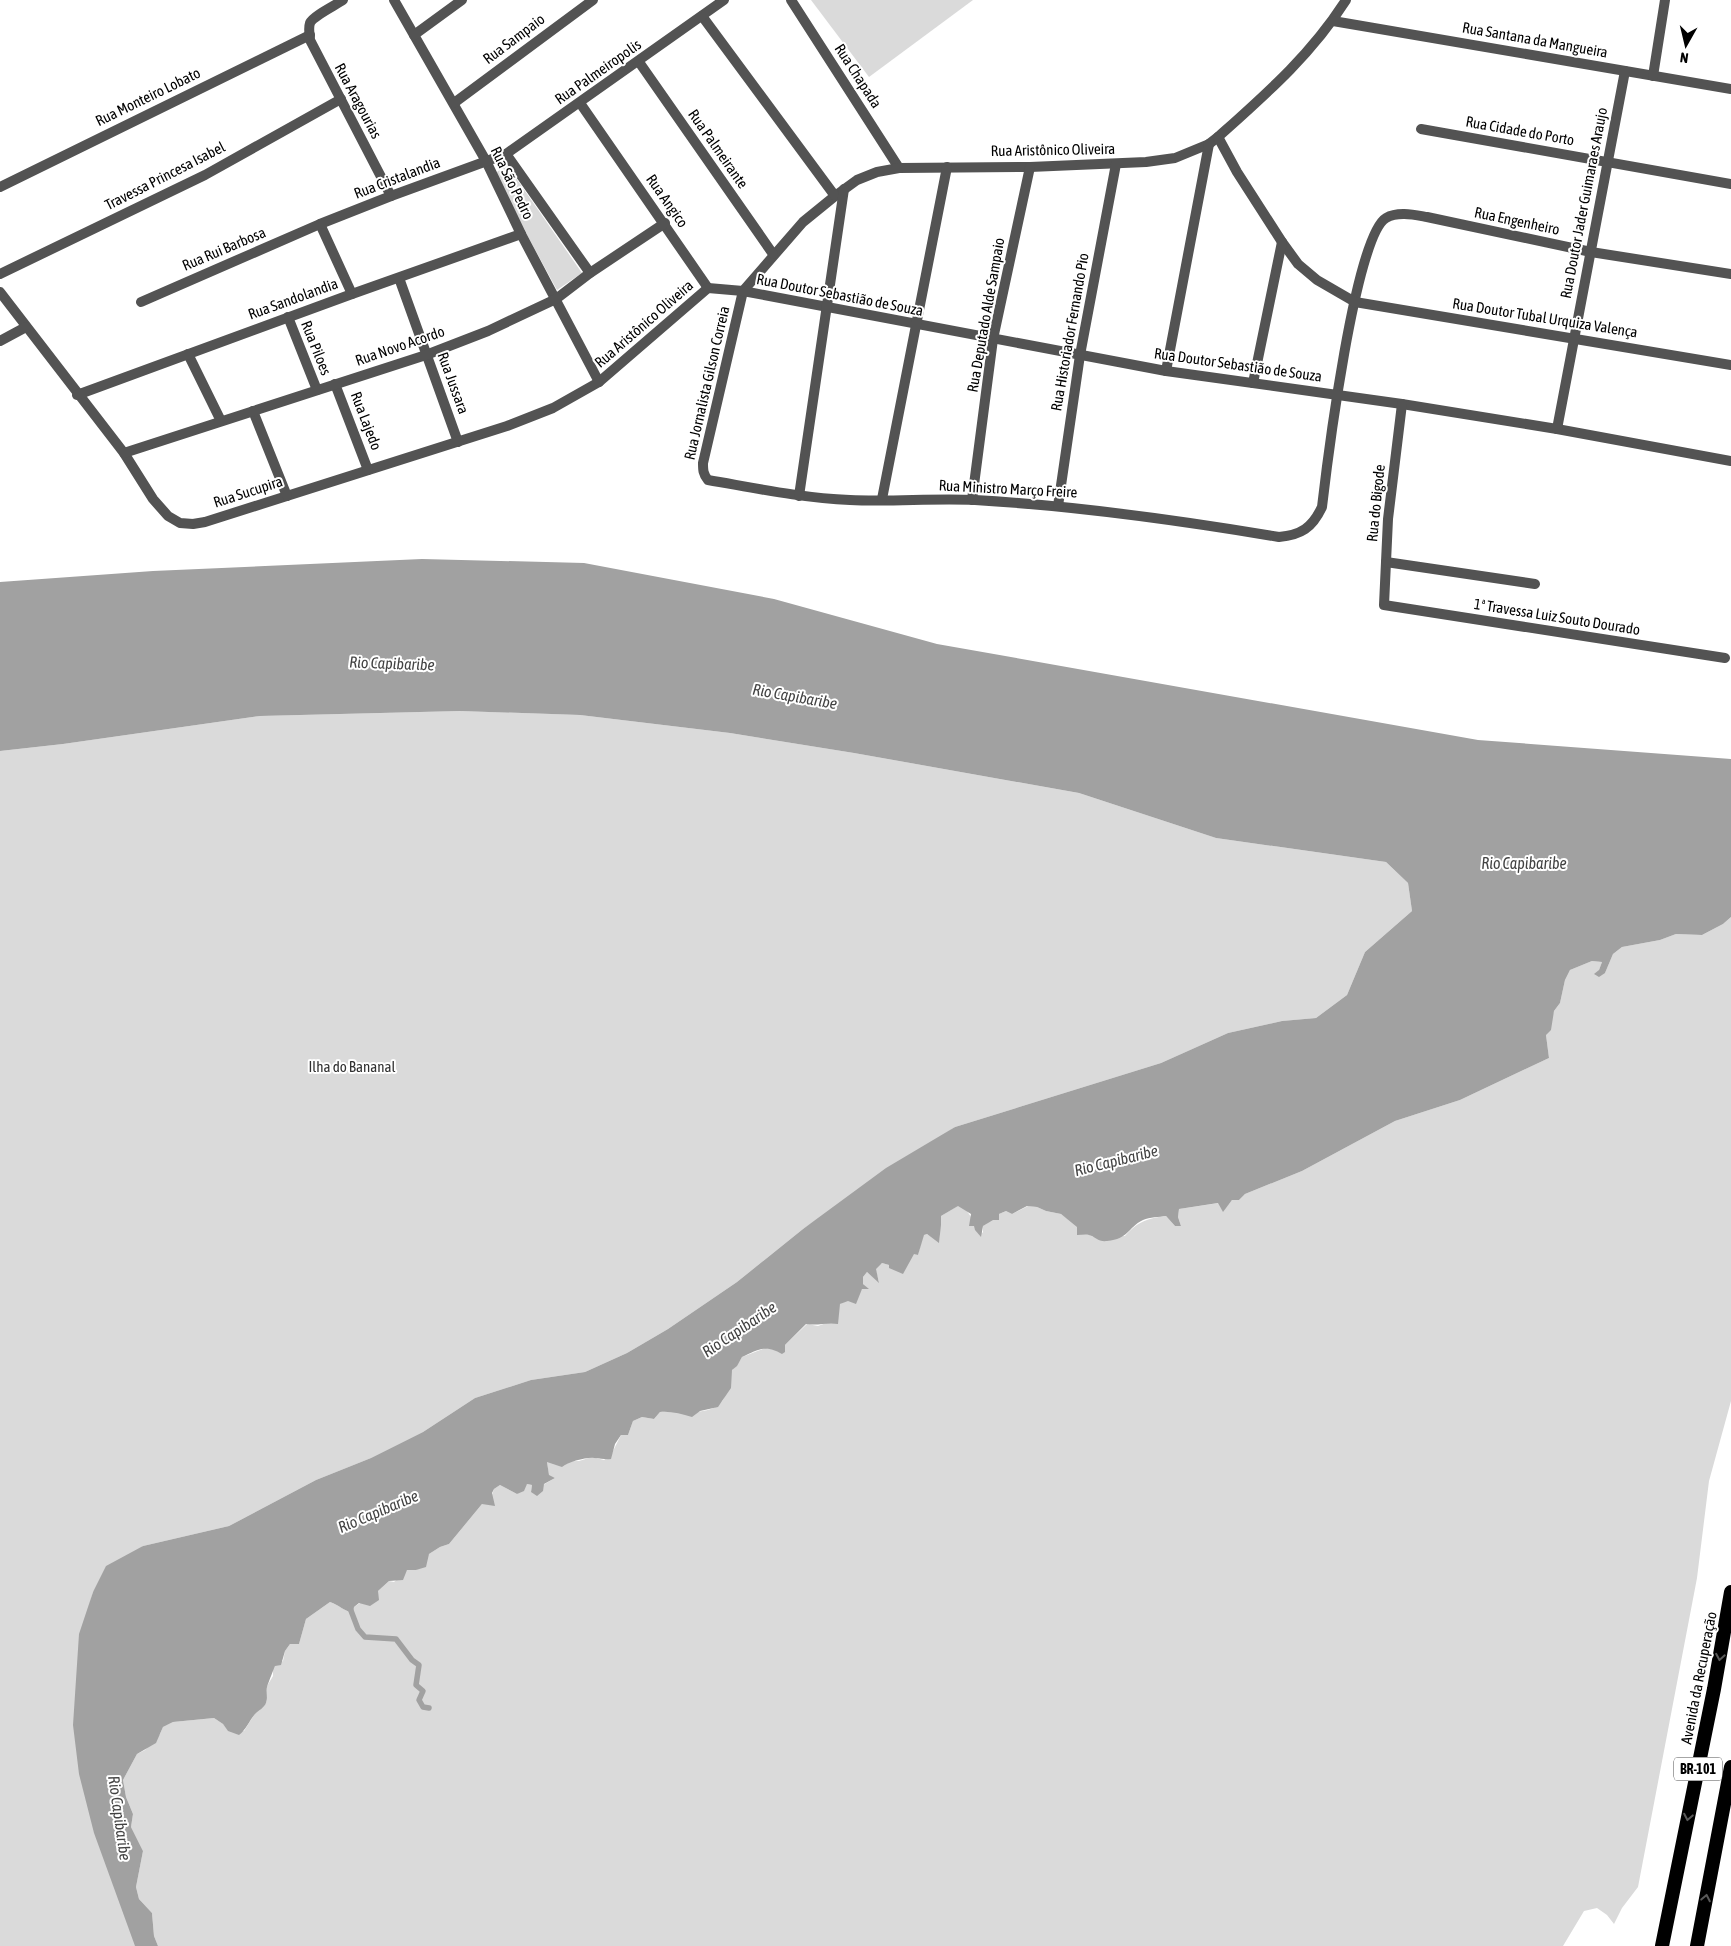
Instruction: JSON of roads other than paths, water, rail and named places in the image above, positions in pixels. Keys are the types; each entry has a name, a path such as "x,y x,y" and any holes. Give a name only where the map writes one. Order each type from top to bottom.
{"highway":[{"name":"Avenida da Recuperação","path":"1662,1946 1714,1688 1731,1592"},
{"name":"BR-101","path":"1697,1946 1729,1796 1731,1767"}],"street":[{"path":"310,35 310,23 314,18 343,0"},
{"name":"Rua São Pedro","path":"394,0 486,161 521,234 599,382"},
{"path":"414,34 462,0"},
{"name":"Rua Sampaio","path":"454,104 593,0"},
{"name":"Rua Palmeiropolis","path":"486,161 506,154 724,0"},
{"name":"Rua Chapada","path":"791,0 899,168"},
{"name":"Rua Aristônico Oliveira","path":"743,291 803,222 857,180 877,172 899,168 1116,164 1174,158 1209,144 1285,77 1333,21 1346,0"},
{"path":"1653,76 1665,0"},
{"path":"702,16 834,196"},
{"name":"Rua Santana da Mangueira","path":"1333,21 1731,89"},
{"name":"Rua Aragourias","path":"310,35 313,46 391,196"},
{"name":"Rua Monteiro Lobato","path":"0,187 310,35"},
{"name":"Rua Palmeirante","path":"638,62 774,254"},
{"name":"Rua Doutor Jader Guimaraes Araujo","path":"1557,429 1624,71"},
{"name":"Travessa Princesa Isabel","path":"0,274 205,175 341,99"},
{"name":"Rua Angico","path":"580,103 708,288"},
{"name":"Rua Cidade do Porto","path":"1421,128 1731,184"},
{"path":"1218,137 1237,172 1298,264 1317,280 1354,302 1336,394"},
{"path":"1166,371 1209,144"},
{"name":"Rua São Pedro","path":"506,154 590,273"},
{"name":"Rua Cristalandia","path":"320,224 486,161"},
{"name":"Rua Historiador Fernando Pio","path":"1058,506 1080,355 1116,164"},
{"path":"882,499 947,167"},
{"name":"Rua Deputado Alde Sampaio","path":"972,500 993,339 1030,167"},
{"path":"799,496 844,189"},
{"name":"Rua Engenheiro","path":"1354,302 1376,230 1385,218 1403,214 1427,217 1590,252 1731,274"},
{"name":"Rua Novo Acordo","path":"124,453 426,355 488,332 556,299 590,273 664,223"},
{"path":"320,224 352,294"},
{"name":"Rua Rui Barbosa","path":"141,302 320,224"},
{"name":"Rua Sandolandia","path":"77,395 521,234"},
{"path":"1253,383 1282,242"},
{"name":"Rua Jussara","path":"399,278 458,442"},
{"path":"708,288 743,291"},
{"name":"Rua Aristônico Oliveira","path":"599,382 708,288"},
{"name":"Rua Doutor Sebastião de Souza","path":"743,291 1166,371 1402,404 1557,429 1731,461"},
{"name":"Rua Jornalista Gilson Correia","path":"708,480 702,472 703,463 743,291"},
{"name":"Rua Sucupira","path":"0,292 77,395 124,453 153,499 168,516 180,523 193,524 205,522 507,426 553,408 599,382"},
{"name":"Rua Doutor Tubal Urquiza Valença","path":"1354,302 1731,365"},
{"name":"Rua Piloes","path":"288,317 317,390"},
{"path":"0,341 26,327"},
{"path":"188,354 221,421"},
{"name":"Rua Lajedo","path":"335,384 368,470"},
{"name":"Rua Ministro Março Freire","path":"708,480 799,496 851,500 972,500 1058,506 1185,521 1279,536 1292,536 1304,531 1316,519 1322,507 1336,394"},
{"name":"Rua do Bigode","path":"1384,605 1388,519 1402,404"},
{"path":"253,411 286,496"},
{"path":"1386,562 1535,584"},
{"name":"1ª Travessa Luiz Souto Dourado","path":"1384,605 1725,658"}],"water":[{"name":"Rio Capibaribe","path":"422,559 584,563 774,599 937,644 1478,740 1731,759 1731,917 1723,924 1702,935 1676,934 1660,940 1622,947 1613,954 1605,973 1599,977 1594,974 1599,970 1602,962 1592,961 1570,970 1565,980 1560,1003 1554,1011 1551,1030 1546,1035 1549,1058 1460,1100 1395,1121 1302,1171 1245,1194 1239,1200 1232,1200 1223,1212 1218,1203 1179,1209 1178,1217 1181,1226 1175,1226 1166,1216 1149,1218 1138,1223 1124,1236 1104,1241 1088,1235 1077,1235 1077,1227 1061,1214 1027,1206 1012,1214 1006,1211 999,1214 999,1220 993,1220 983,1226 981,1237 974,1226 969,1226 971,1214 958,1206 941,1216 939,1243 927,1234 924,1235 918,1255 914,1254 903,1274 882,1263 876,1269 879,1283 867,1272 863,1277 863,1284 869,1289 862,1289 856,1304 848,1301 840,1304 838,1324 806,1324 785,1345 785,1352 782,1354 771,1349 762,1349 742,1357 737,1366 732,1370 731,1388 718,1407 700,1411 692,1417 672,1412 660,1412 654,1419 642,1417 633,1421 628,1435 621,1435 615,1444 611,1459 587,1458 562,1467 547,1462 549,1475 555,1478 544,1484 543,1491 537,1496 531,1492 532,1485 527,1484 524,1491 517,1494 500,1485 492,1493 495,1506 482,1504 449,1544 429,1554 426,1567 407,1570 403,1580 389,1581 378,1591 379,1600 370,1606 359,1603 354,1607 353,1613 330,1602 306,1619 299,1644 290,1644 285,1651 281,1665 275,1666 267,1687 265,1705 255,1714 244,1731 239,1735 228,1731 223,1724 214,1718 173,1722 163,1727 156,1743 137,1754 123,1780 126,1797 133,1814 131,1827 143,1851 136,1887 139,1899 152,1913 154,1936 158,1946 135,1946 94,1833 79,1774 73,1725 79,1634 93,1592 106,1566 143,1546 229,1526 316,1480 371,1458 423,1432 475,1398 531,1380 585,1372 627,1353 668,1329 737,1282 803,1229 886,1168 955,1127 1161,1063 1228,1033 1282,1021 1316,1018 1347,995 1365,952 1412,911 1408,883 1386,862 1216,838 1079,793 730,733 580,715 460,711 260,716 0,751 0,582 153,571"}],"waterway":[{"path":"350,1608 358,1629 365,1637 396,1639 412,1660 419,1665 416,1685 423,1691 419,1700 423,1707 429,1708"}],"park label":[{"name":"Ilha do Bananal","path":"352,1067"}]}
